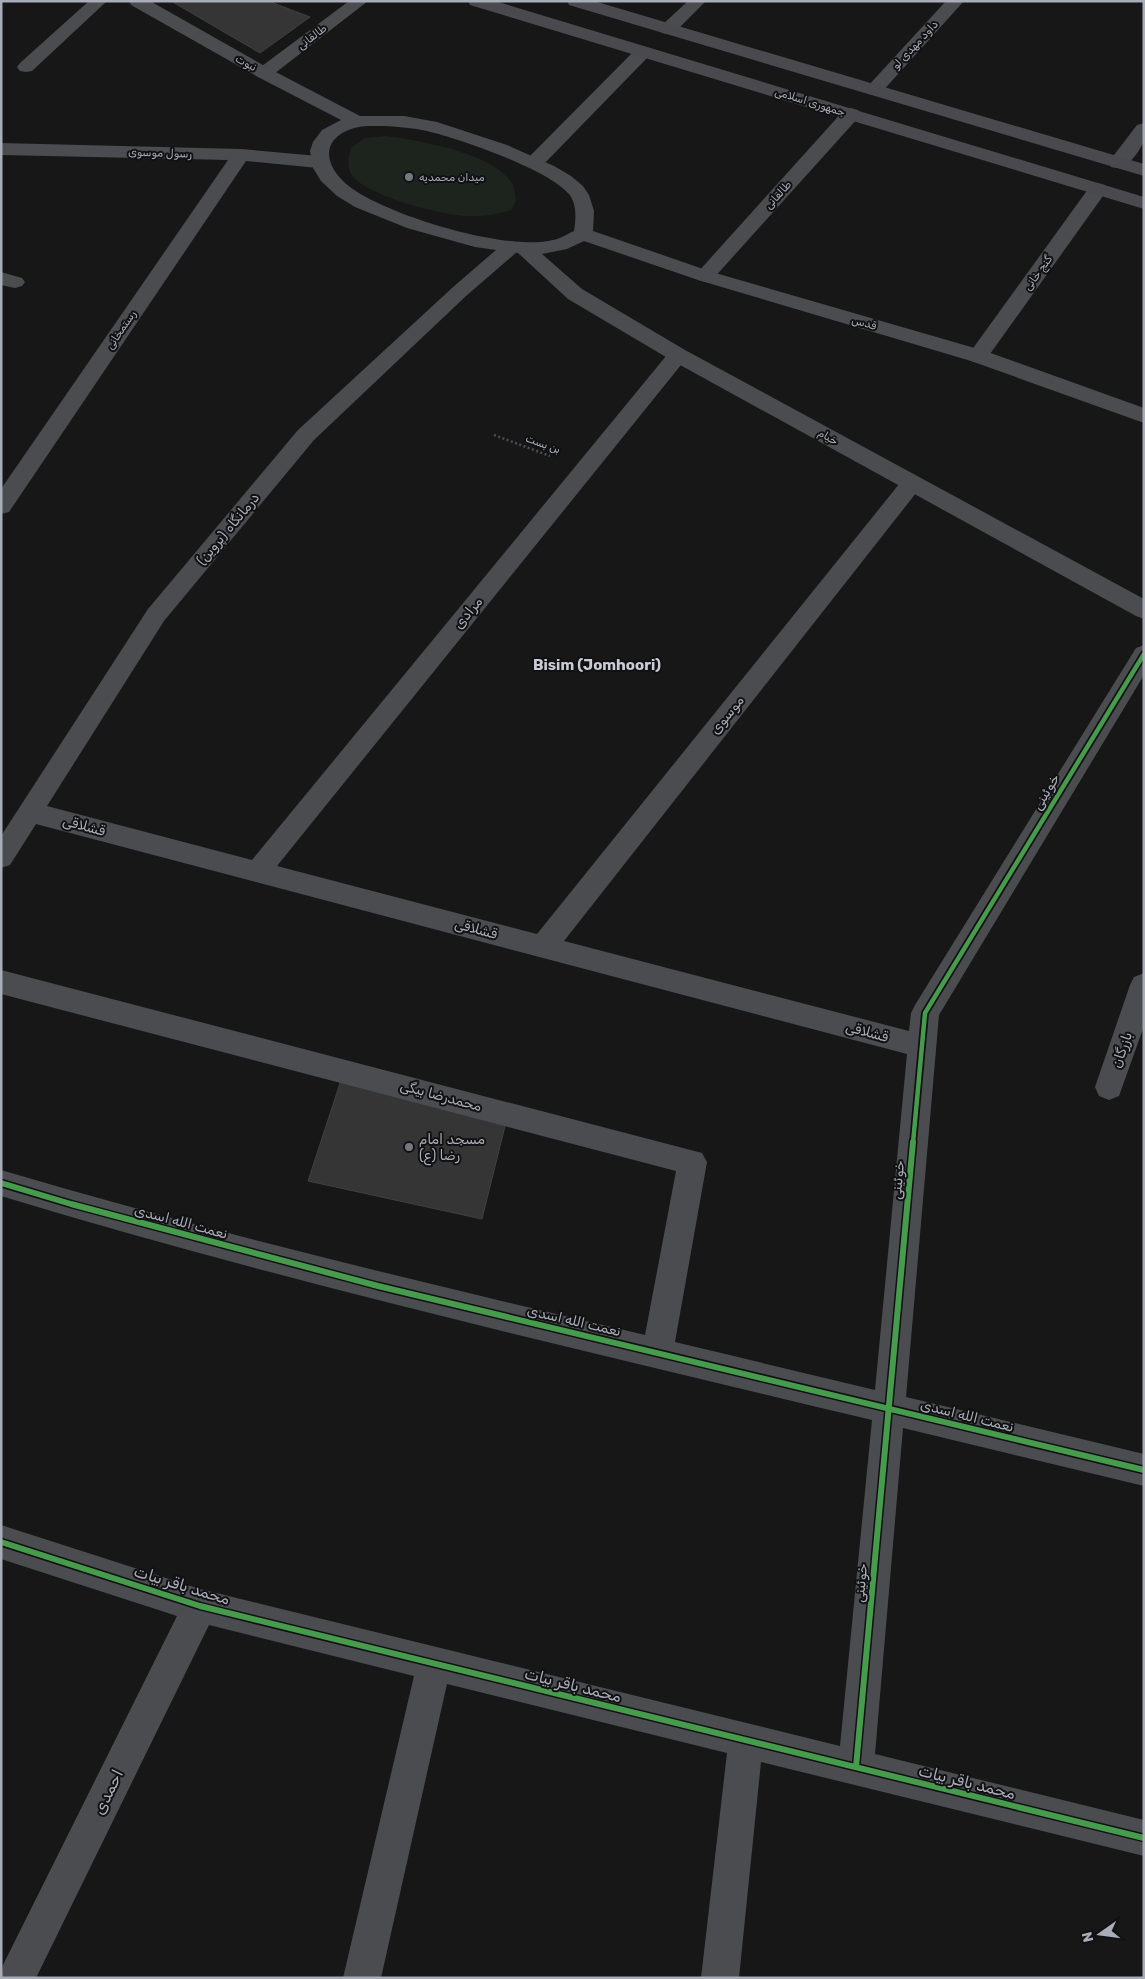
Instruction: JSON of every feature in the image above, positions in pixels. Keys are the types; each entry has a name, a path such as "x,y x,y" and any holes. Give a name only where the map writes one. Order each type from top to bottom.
{"main road":[{"name":"جمهوری اسلامی","path":"476,1 1144,203"},
{"path":"575,1 1144,170"}],"street":[{"path":"26,67 99,1"},
{"name":"نبوت","path":"137,1 264,73 358,122"},
{"name":"طالقانی","path":"264,73 360,1"},
{"path":"668,29 698,1"},
{"name":"داود مهدی لو","path":"874,90 956,1"},
{"path":"534,163 643,52"},
{"name":"طالقانی","path":"705,276 851,114"},
{"path":"385,120 417,123 488,145 534,163 564,180 576,190 583,201 586,218 583,234 568,242 551,247 518,248 457,236 412,224 371,207 344,192 327,177 318,162 320,147 328,135 341,127 358,122 385,120"},
{"path":"1118,163 1144,129"},
{"name":"رسول موسوی","path":"1,149 241,155 318,162"},
{"name":"رستمخانی","path":"1,506 241,155"},
{"name":"گنج خانی","path":"978,356 1098,189"},
{"name":"قدس","path":"583,234 705,276 978,356 1144,416"},
{"name":"خیام","path":"518,248 575,294 678,355 1144,610"},
{"name":"درمانگاه (پروین)","path":"1,858 156,615 306,435 459,292 518,248"},
{"name":"مرادی","path":"257,872 678,355"},
{"name":"موسوی","path":"543,947 912,483"},
{"name":"خوئینی","path":"856,1767 925,1013 1144,654"},
{"name":"قشلاقی","path":"30,812 921,1046"},
{"name":"محمدرضا بیگی","path":"1,982 692,1162 657,1353"},
{"name":"بازرگان","path":"1109,1087 1144,985"},
{"name":"نعمت الله اسدی","path":"1,1183 378,1286 1144,1470"},
{"name":"محمد باقر بیات","path":"1,1542 200,1606 1144,1838"},
{"name":"احمدی","path":"16,1978 200,1606"},
{"path":"362,1978 434,1664"},
{"path":"720,1978 746,1740"}],"shaded area":[{"name":"میدان محمدیه","path":"385,136 436,145 474,156 504,174 513,185 516,201 511,210 488,215 465,216 421,208 371,190 359,182 349,171 348,164 351,148 365,138"}],"building":[{"path":"171,1 268,1 310,17 260,53"},
{"name":"مسجد امام رضا (ع)","path":"344,1071 508,1114 482,1219 308,1181"}],"cycle path":[{"path":"856,1767 925,1013 1144,654"},
{"path":"1,1183 71,1204 378,1286 1144,1470"},
{"path":"1,1542 200,1606 1144,1838"}],"place":[{"name":"میدان محمدیه","path":"409,177"},
{"name":"مسجد امام رضا (ع)","path":"409,1147"}],"district":[{"name":"Bisim (Jomhoori)","path":"597,665"}]}
